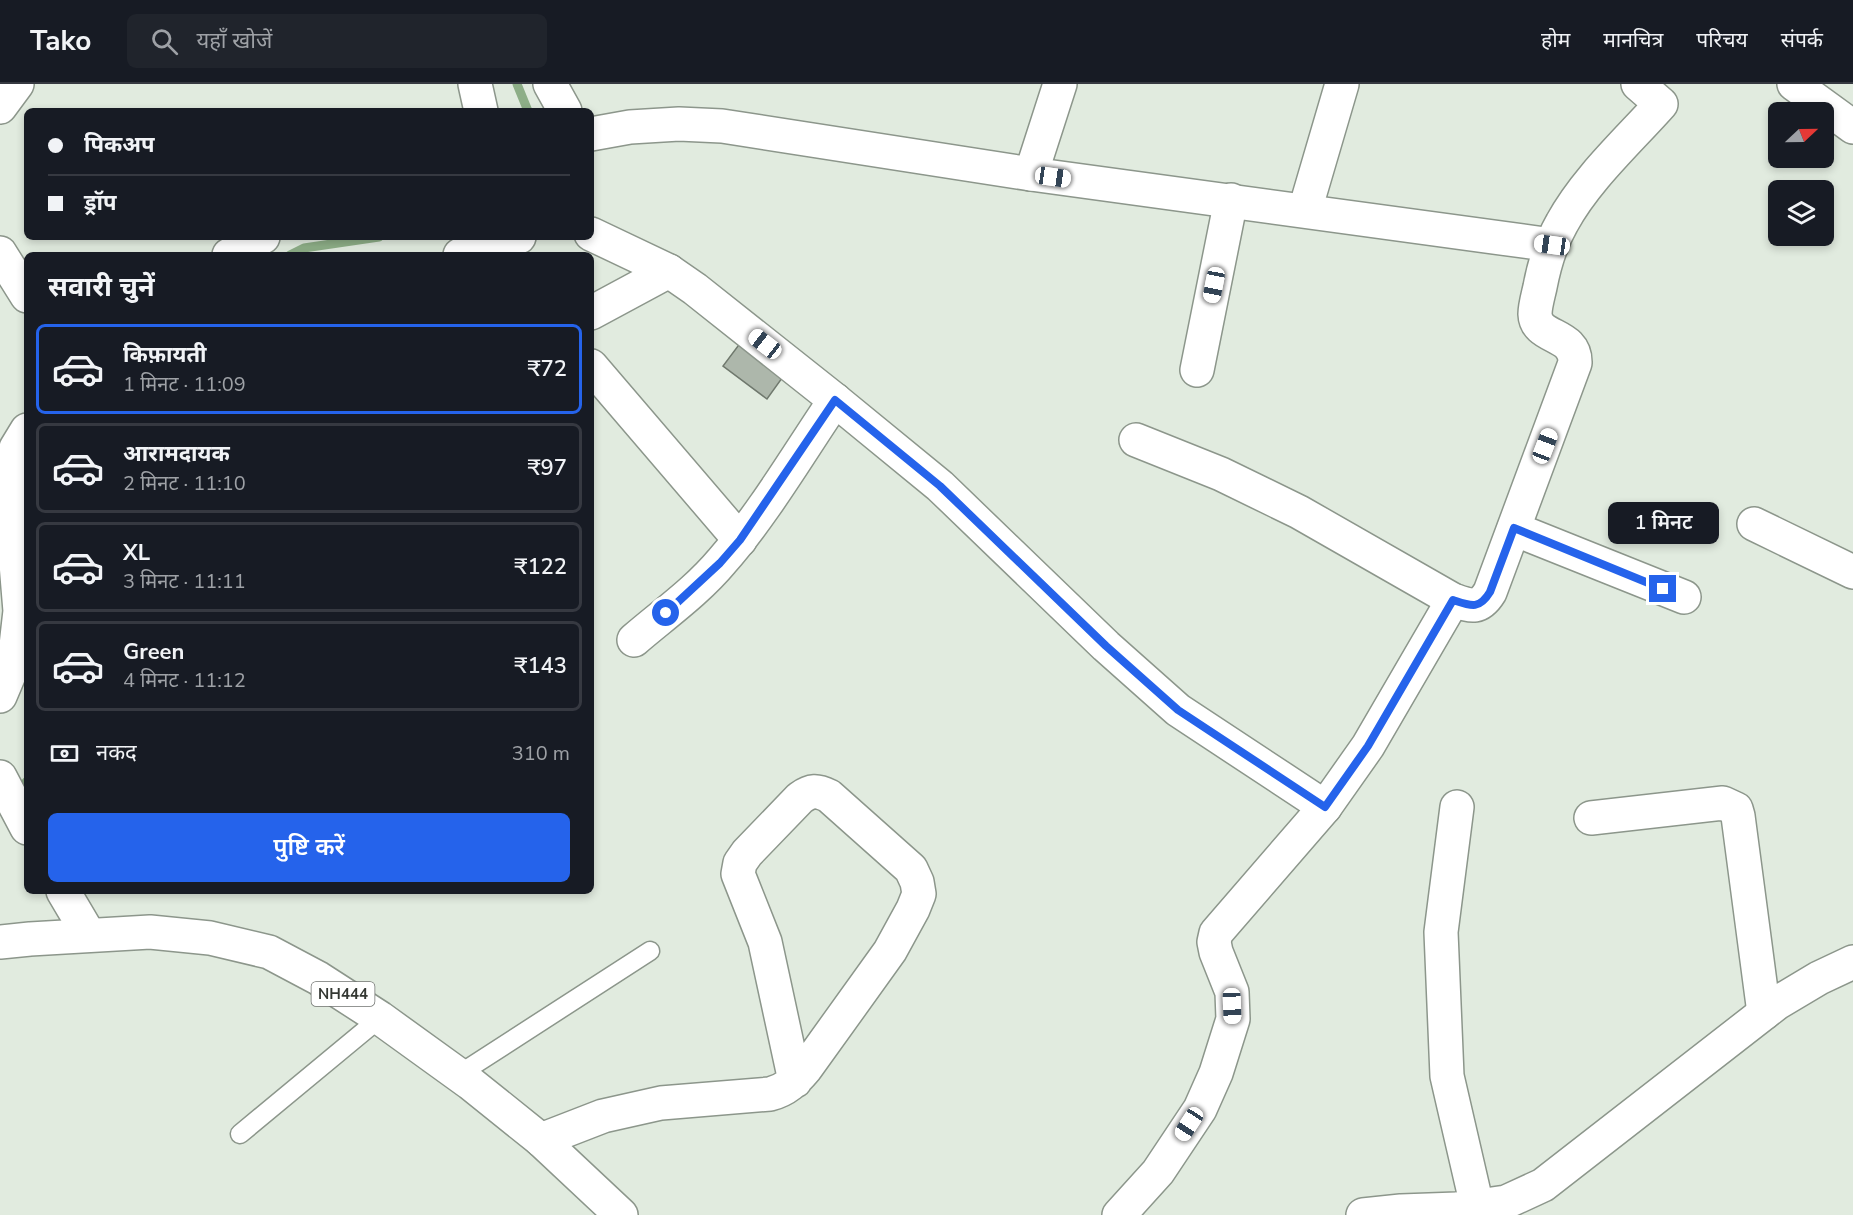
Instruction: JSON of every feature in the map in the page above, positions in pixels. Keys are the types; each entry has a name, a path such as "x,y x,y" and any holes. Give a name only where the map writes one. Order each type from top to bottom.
{"main road":[{"path":"0,107 17,84"},
{"path":"475,84 480,108"},
{"path":"550,84 563,108"},
{"path":"1031,174 1060,84"},
{"path":"1305,210 1342,84"},
{"path":"1794,84 1853,127"},
{"path":"1136,440 1221,474 1299,512 1453,600 1470,606 1479,604 1490,592 1575,363 1576,354 1572,348 1541,328 1536,322 1535,313 1542,278 1552,245 1573,205 1660,91"},
{"path":"594,133 630,127 679,124 722,126 1031,174 1552,245"},
{"path":"1197,370 1231,200"},
{"path":"594,235 669,272 694,289 940,486 1106,646 1178,710 1325,807"},
{"path":"235,252 257,240"},
{"path":"472,252 511,240"},
{"path":"0,253 24,291"},
{"path":"594,311 669,272"},
{"path":"594,370 740,540"},
{"path":"634,640 698,586 740,540 835,400"},
{"path":"0,696 20,611 9,480 16,448 24,435"},
{"path":"1754,524 1853,573"},
{"path":"1514,528 1684,597"},
{"path":"1119,1215 1158,1172 1200,1108 1216,1073 1233,1019 1232,992 1216,952 1214,942 1216,933 1325,807 1368,746 1453,600"},
{"path":"0,777 23,817"},
{"path":"542,1140 603,1116 661,1103 770,1094 782,1091 795,1081 890,951 919,894 917,882 910,869 830,796 818,790 800,798 747,853 740,863 738,874 765,942 795,1081"},
{"path":"1591,818 1723,803 1736,809 1764,1013"},
{"path":"1457,807 1441,932 1448,1076 1477,1206"},
{"path":"65,894 89,935"},
{"name":"NH444","path":"0,942 150,932 210,938 269,952 318,978 380,1018 458,1075 542,1140 621,1215"},
{"path":"1363,1215 1457,1209 1506,1202 1543,1185 1777,1003 1819,978 1853,962"}],"lane":[{"path":"458,1075 650,951"},
{"path":"240,1134 380,1018"}],"building":[{"path":"747,334 790,367 767,399 723,366"}],"waterway":[{"path":"517,84 527,108"},
{"path":"296,252 304,248 359,240"},
{"path":"16,793 24,784"}],"route":[{"path":"666,613 698,586 740,540 835,400 940,486 1106,646 1178,710 1325,807 1368,746 1453,600 1470,606 1485,600 1514,528 1663,589"}]}
